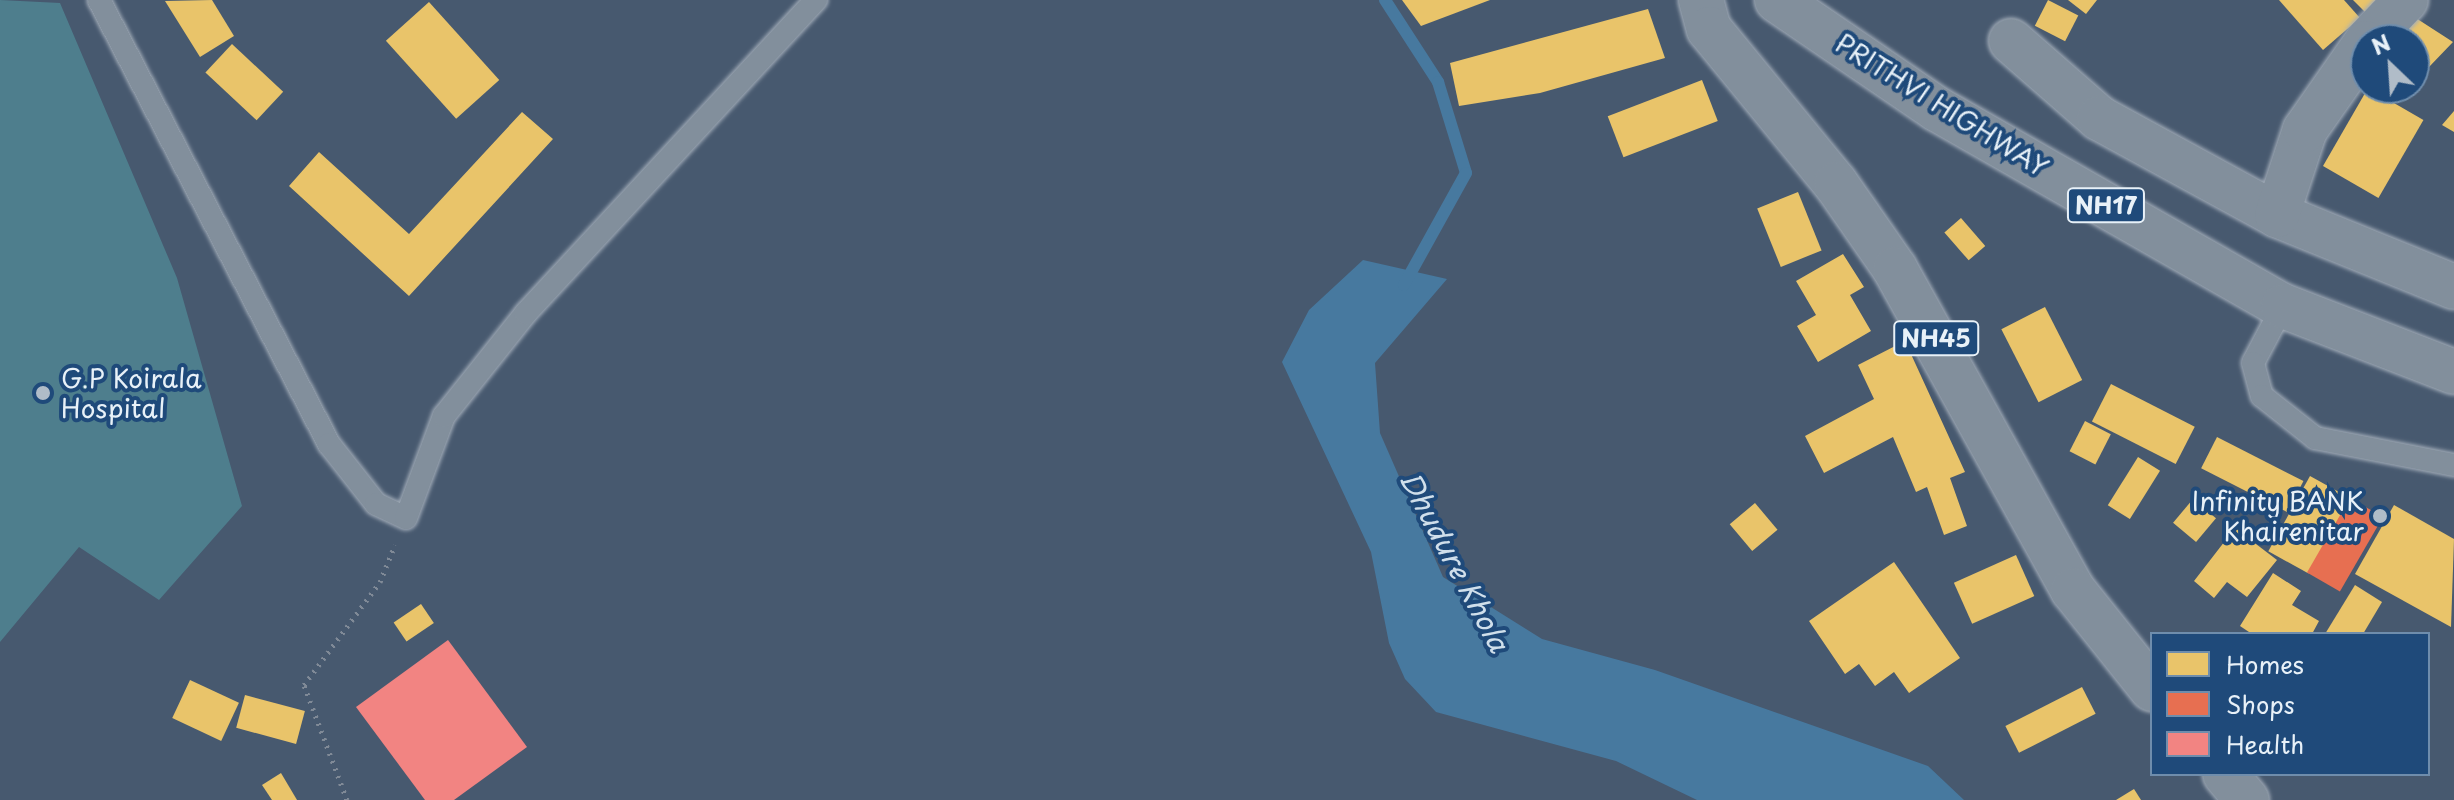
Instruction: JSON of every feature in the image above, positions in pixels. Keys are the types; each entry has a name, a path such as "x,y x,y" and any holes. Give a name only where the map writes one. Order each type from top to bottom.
{"main road":[{"name":"NH45","path":"1701,0 1709,29 1836,184 1895,269 2073,590 2150,686"},
{"name":"PRITHVI HIGHWAY","path":"1777,0 1937,109 2283,306 2454,372"},
{"path":"2383,24 2406,0"},
{"path":"2011,41 2099,118 2277,215 2454,287"},
{"path":"2277,215 2305,130 2350,65"},
{"path":"2227,776 2247,800"}],"lane":[{"path":"99,0 329,444 376,504 406,518 444,416 526,313 816,0"},
{"path":"2283,306 2253,363 2262,396 2315,438 2454,465"}],"path":[{"path":"347,800 304,685 380,582 406,518"}],"shaded area":[{"path":"0,0 60,3 177,278 242,506 159,600 79,547 0,642"},
{"path":"1363,260 1447,279 1375,363 1380,433 1443,577 1542,639 1655,670 1928,766 1964,800 1697,800 1616,761 1436,712 1405,679 1389,643 1371,552 1282,362 1309,310"}],"building: Homes":[{"path":"212,0 234,36 200,57 165,1"},
{"path":"1402,0 1490,0 1421,26"},
{"path":"2048,0 2078,15 2065,41 2035,26"},
{"path":"2068,0 2097,0 2086,14"},
{"path":"2279,0 2344,0 2360,18 2323,50"},
{"path":"2353,0 2379,0 2366,13"},
{"path":"429,2 499,80 456,119 386,41"},
{"path":"1648,9 1665,58 1540,93 1459,106 1450,63"},
{"path":"2405,11 2425,24 2400,24"},
{"path":"2430,27 2453,42 2430,66"},
{"path":"232,44 283,92 257,120 205,73"},
{"path":"1702,80 1718,121 1623,157 1608,116"},
{"path":"2359,104 2396,104 2423,120 2378,198 2323,166"},
{"path":"2454,111 2454,132 2442,125"},
{"path":"522,112 553,139 409,296 289,186 319,152 409,234"},
{"path":"1798,192 1822,250 1781,267 1757,208"},
{"path":"1961,218 1985,246 1969,260 1944,232"},
{"path":"1843,254 1864,287 1850,295 1871,331 1818,362 1797,326 1816,315 1796,281"},
{"path":"2045,307 2082,380 2039,402 2001,329"},
{"path":"1905,341 1965,472 1950,478 1967,526 1944,535 1927,487 1916,492 1893,437 1824,473 1805,436 1874,399 1858,365"},
{"path":"2111,384 2195,427 2176,464 2092,421"},
{"path":"2085,421 2111,434 2095,464 2070,451"},
{"path":"2217,437 2303,481 2288,512 2201,468"},
{"path":"2138,457 2160,471 2130,519 2108,505"},
{"path":"2310,476 2350,498 2309,574 2268,551"},
{"path":"2193,499 2216,518 2196,542 2173,523"},
{"path":"1755,503 1777,530 1752,551 1730,524"},
{"path":"2394,505 2454,539 2451,627 2355,574"},
{"path":"2235,528 2277,560 2247,597 2227,582 2214,598 2194,581"},
{"path":"2016,555 2034,596 1972,624 1954,583"},
{"path":"1894,562 1960,658 1909,693 1894,672 1875,686 1859,664 1845,674 1809,621"},
{"path":"2273,573 2301,591 2292,605 2319,621 2313,632 2249,632 2240,626"},
{"path":"2355,585 2382,602 2364,632 2326,632"},
{"path":"421,604 434,623 407,642 394,622"},
{"path":"190,680 239,703 221,741 172,718"},
{"path":"2082,687 2096,714 2019,753 2005,726"},
{"path":"245,695 305,711 296,744 236,728"},
{"path":"281,773 297,800 272,800 262,785"},
{"path":"2134,789 2141,800 2116,800"}],"building: Shops":[{"path":"2350,498 2383,517 2340,591 2307,572"}],"building: Health":[{"path":"448,640 527,747 454,800 425,800 356,707"}],"waterway":[{"name":"Dhudure Khola","path":"1385,0 1438,82 1466,173 1404,285"}],"place":[{"name":"G.P Koirala Hospital","path":"43,393"},
{"name":"Infinity BANK Khairenitar","path":"2380,516"}]}
